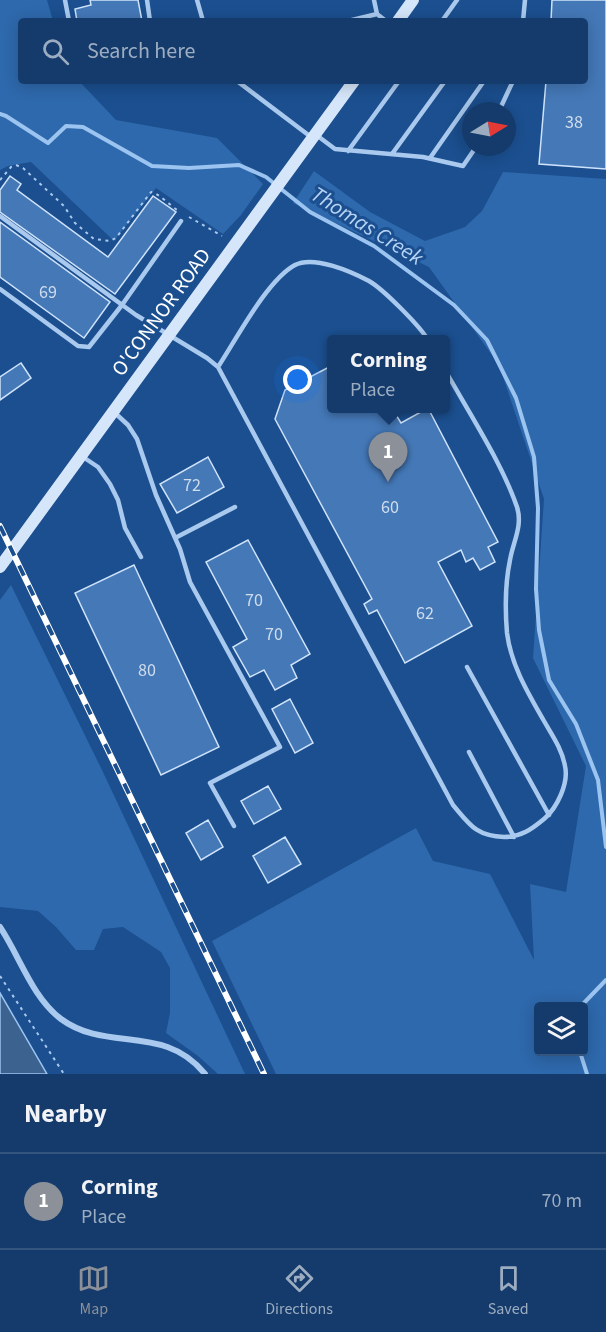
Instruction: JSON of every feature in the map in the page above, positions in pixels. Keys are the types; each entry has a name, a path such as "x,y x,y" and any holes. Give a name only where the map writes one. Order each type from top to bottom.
{"street":[{"path":"400,18 413,0"},
{"name":"O'CONNOR ROAD","path":"0,567 352,84"},
{"path":"0,927 35,989 48,1007 62,1020 96,1035 151,1041 167,1046 184,1053 205,1074"}],"lane":[{"path":"65,0 68,18"},
{"path":"147,0 150,18"},
{"path":"197,0 201,18"},
{"path":"374,0 377,14 382,18"},
{"path":"444,18 457,0"},
{"path":"523,18 525,0"},
{"path":"360,18 377,14"},
{"path":"241,84 335,150 430,158 463,166 470,156"},
{"path":"348,151 397,84"},
{"path":"392,154 443,84"},
{"path":"430,158 482,84"},
{"path":"503,102 511,84"},
{"path":"0,216 122,305 207,358 218,368 453,805 474,830 495,837 514,837 531,830 549,815 559,800 565,781 566,767 558,745 512,660 507,634 506,595 510,560 519,524 517,508 496,463 450,379"},
{"path":"0,289 78,346 84,348 93,343 182,220"},
{"path":"218,368 265,295 280,276 296,264 313,261 338,268 371,282 406,314 424,335"},
{"path":"113,411 128,425 137,439 190,582 280,747 210,783 234,826"},
{"path":"81,455 98,467 110,484 118,500 125,528 141,557"},
{"path":"175,538 234,507"},
{"path":"467,667 549,815"},
{"path":"469,752 514,837"}],"path":[{"path":"0,180 16,165 23,168 64,206 75,223 94,239 101,241 116,238 151,192 156,192 176,209 222,236"},
{"path":"0,976 64,1074"}],"shaded area":[{"path":"0,0 47,0 52,18 18,18 18,84 82,84 116,120 217,138 263,184 241,215 223,234 156,188 114,241 31,162 8,166 0,170"},
{"path":"314,171 370,212 425,241 465,227 482,211 503,172 606,179 606,1074 276,1074 212,941 416,828 433,861 490,874 534,960 530,884 566,892 586,766 533,658 544,499 499,365 429,267 293,203"},
{"path":"11,585 102,770 245,1074 218,1074 166,1033 170,1013 170,968 161,952 123,927 103,929 94,950 76,950 38,911 0,907 0,600"},
{"path":"0,993 47,1074 0,1074"}],"building":[{"path":"90,0 138,0 141,18 76,18 75,9 91,5"},
{"path":"552,0 606,0 606,169 539,164 546,84 588,84 588,18 551,18"},
{"path":"10,176 21,184 17,190 108,257 153,196 176,212 115,294 0,212 0,190"},
{"path":"0,222 110,302 84,338 0,277"},
{"path":"21,363 31,378 0,400 0,377"},
{"path":"327,368 327,413 395,413 401,423 419,413 431,413 498,542 488,547 495,562 480,570 473,558 466,562 461,550 438,562 472,626 405,663 377,610 369,614 364,604 372,599 275,419 285,390"},
{"path":"208,457 224,487 177,513 160,484"},
{"path":"248,540 310,654 291,665 297,678 275,690 264,670 250,677 233,647 247,639 206,562"},
{"path":"134,565 219,747 161,775 75,593"},
{"path":"290,699 313,743 295,753 272,709"},
{"path":"268,786 281,809 254,824 241,801"},
{"path":"208,820 223,847 201,860 186,833"},
{"path":"285,837 301,864 268,883 253,856"}],"waterway":[{"name":"Thomas Creek","path":"0,114 48,143 66,126 83,127 152,166 189,168 239,165 266,177 310,212 374,246 454,305 487,340 516,398 534,457 538,508 536,589 539,630 549,680 576,724 598,780 606,847"},
{"name":"Thomas Creek","path":"585,1002 606,980"},
{"name":"Thomas Creek","path":"581,1056 587,1074"}],"railway":[{"path":"0,526 264,1074"}],"place":[{"name":"Corning","path":"388,482"}]}
